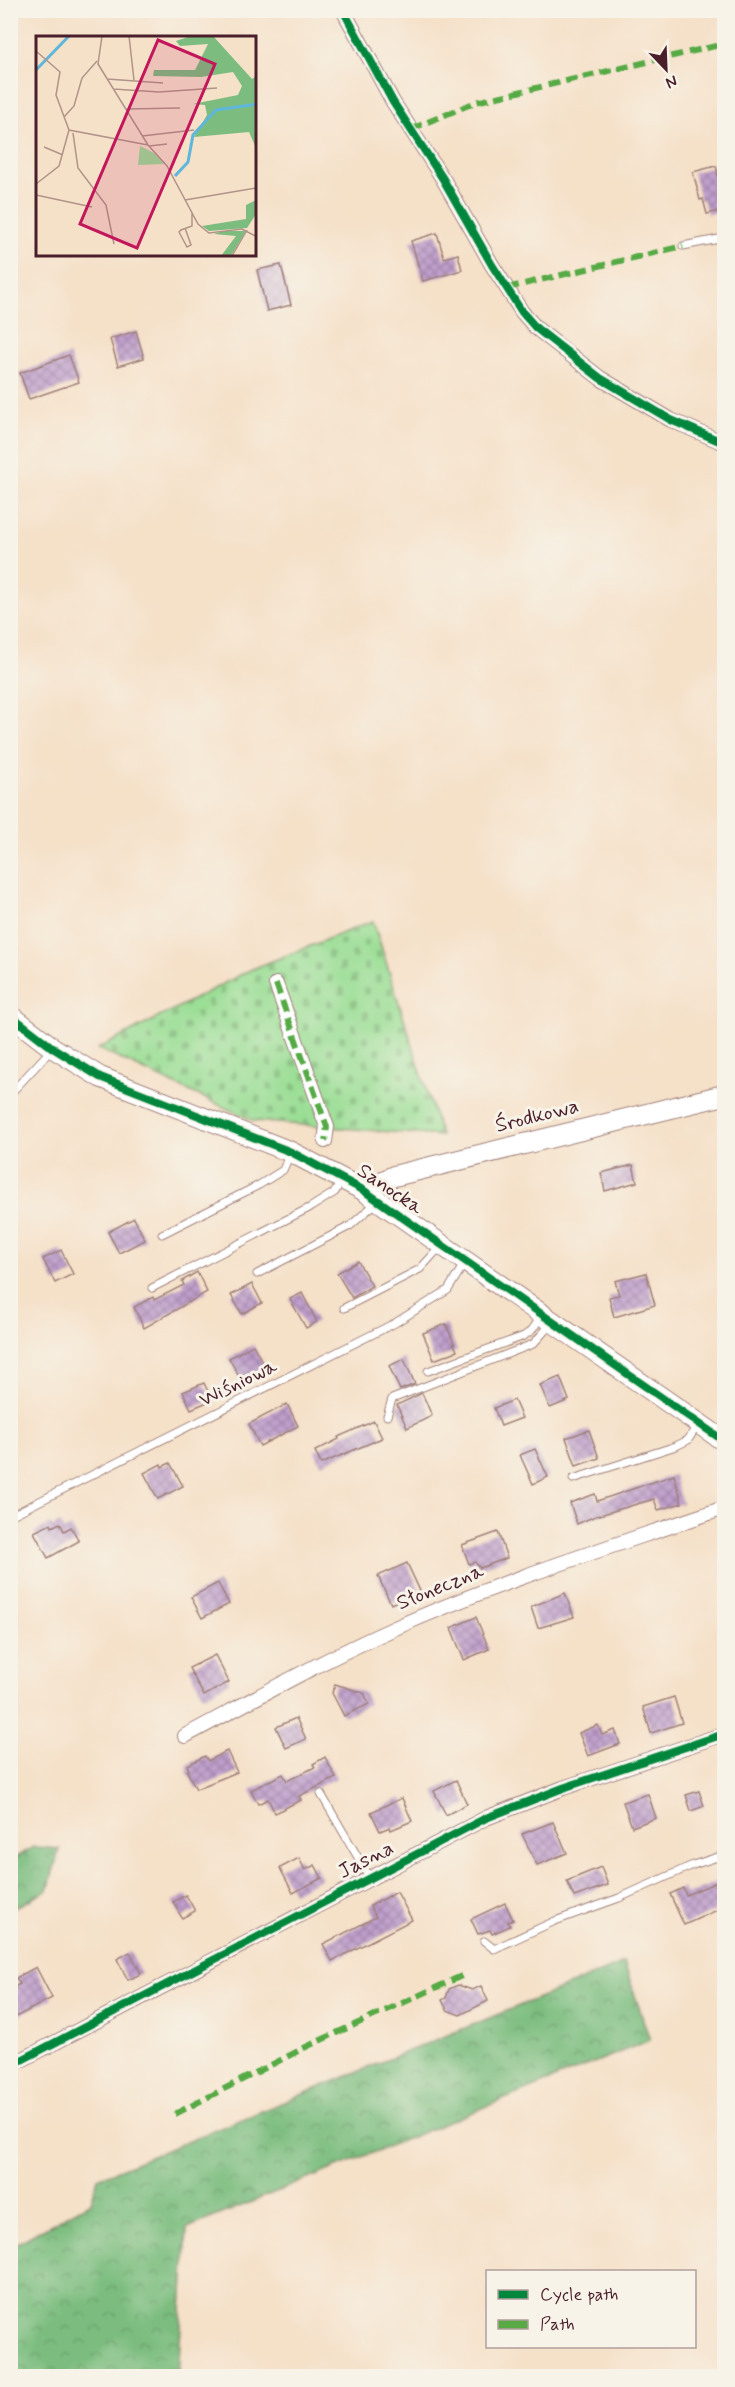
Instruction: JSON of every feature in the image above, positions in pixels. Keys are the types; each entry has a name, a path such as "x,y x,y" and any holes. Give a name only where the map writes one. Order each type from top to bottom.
{"street":[{"path":"343,10 393,102 443,179 492,265 522,312 536,328 600,378 671,420 724,443"},
{"path":"276,984 327,1127 325,1141"},
{"name":"Sanocka","path":"14,1022 76,1063 118,1085 291,1152 343,1178 724,1442"},
{"name":"Środkowa","path":"370,1196 394,1176 724,1095"},
{"name":"Słoneczna","path":"184,1736 287,1681 394,1628 569,1561 724,1508"},
{"name":"Jasna","path":"10,2066 486,1818 562,1788 724,1734"}],"lane":[{"path":"683,246 724,238"},
{"path":"10,1094 53,1048"},
{"path":"162,1234 259,1185 283,1170 291,1152"},
{"path":"152,1288 311,1207 335,1192 343,1178"},
{"path":"257,1274 350,1226 370,1196"},
{"path":"344,1308 420,1269 441,1245"},
{"name":"Wiśniowa","path":"10,1516 395,1323 448,1290 465,1262"},
{"path":"428,1371 524,1336 547,1318"},
{"path":"387,1416 392,1399 533,1344 547,1318"},
{"path":"573,1479 676,1446 688,1440 699,1424"},
{"path":"321,1794 370,1878"},
{"path":"484,1941 494,1948 555,1921 619,1898 693,1865 724,1855"}],"green space":[{"path":"373,921 441,1136 254,1121 98,1049 250,970"},
{"path":"33,1847 59,1849 48,1890 11,1910 11,1861"},
{"path":"624,1963 650,2040 187,2228 178,2376 11,2376 11,2247 91,2202 98,2178"}],"building":[{"path":"716,166 723,194 720,195 723,210 707,214 703,199 700,200 693,172"},
{"path":"437,233 444,258 458,254 462,270 423,281 411,241"},
{"path":"281,265 291,305 267,311 257,270"},
{"path":"136,331 144,358 118,366 110,339"},
{"path":"69,355 79,382 29,399 20,373"},
{"path":"633,1165 637,1182 605,1191 601,1173"},
{"path":"134,1218 145,1240 119,1253 108,1232"},
{"path":"61,1250 73,1274 55,1283 43,1259"},
{"path":"358,1261 372,1286 352,1298 337,1273"},
{"path":"197,1272 207,1292 144,1328 134,1307 184,1285 182,1281"},
{"path":"646,1273 655,1305 614,1317 609,1297 619,1295 615,1281"},
{"path":"252,1284 262,1303 242,1314 231,1295"},
{"path":"302,1293 317,1322 306,1328 290,1299"},
{"path":"446,1324 457,1351 434,1360 423,1333"},
{"path":"253,1345 266,1369 242,1382 229,1358"},
{"path":"404,1359 415,1384 400,1390 389,1366"},
{"path":"560,1377 569,1400 550,1408 540,1385"},
{"path":"204,1383 212,1400 191,1409 183,1392"},
{"path":"422,1393 432,1416 407,1428 397,1405"},
{"path":"514,1400 522,1418 501,1426 494,1408"},
{"path":"287,1404 298,1426 260,1446 249,1424"},
{"path":"374,1421 382,1438 321,1464 315,1451 339,1439 338,1437"},
{"path":"589,1430 599,1458 576,1466 566,1438"},
{"path":"535,1449 548,1477 533,1484 520,1455"},
{"path":"170,1463 183,1486 158,1499 144,1473 161,1464 162,1467"},
{"path":"674,1475 682,1503 658,1510 654,1499 577,1524 570,1503 595,1494 597,1501"},
{"path":"60,1523 64,1531 71,1527 79,1541 48,1558 34,1532 51,1524 52,1527"},
{"path":"498,1532 507,1558 480,1568 475,1562 469,1564 462,1545"},
{"path":"407,1563 420,1591 391,1604 378,1576"},
{"path":"218,1583 229,1604 202,1618 191,1597"},
{"path":"565,1593 574,1617 538,1628 531,1607"},
{"path":"476,1617 489,1649 464,1660 451,1628"},
{"path":"215,1655 229,1682 204,1696 189,1668"},
{"path":"335,1684 364,1693 369,1704 344,1716 332,1693"},
{"path":"674,1697 682,1723 651,1733 643,1707"},
{"path":"296,1718 306,1739 286,1748 276,1727"},
{"path":"598,1725 602,1735 615,1730 620,1744 588,1756 579,1733"},
{"path":"227,1751 237,1772 196,1789 187,1771 189,1770 187,1765 205,1756 208,1761"},
{"path":"325,1757 336,1778 299,1796 301,1800 275,1813 268,1799 258,1804 251,1790 283,1774 287,1781 315,1767 313,1764"},
{"path":"456,1780 467,1804 446,1815 434,1791"},
{"path":"699,1791 704,1806 691,1811 686,1795"},
{"path":"648,1794 656,1818 632,1827 623,1802"},
{"path":"402,1798 412,1821 391,1830 390,1827 380,1831 371,1812"},
{"path":"553,1822 567,1853 537,1865 522,1834"},
{"path":"299,1858 305,1870 315,1865 322,1878 293,1893 280,1868"},
{"path":"601,1867 608,1885 574,1897 567,1881"},
{"path":"724,1879 724,1907 684,1925 670,1894 683,1888 686,1895"},
{"path":"397,1892 412,1920 332,1961 323,1944 376,1917 370,1906"},
{"path":"186,1895 195,1911 182,1918 173,1902"},
{"path":"505,1903 513,1920 508,1922 510,1926 492,1934 490,1930 478,1934 471,1919"},
{"path":"130,1952 141,1974 128,1980 117,1959"},
{"path":"36,1967 52,1998 10,2020 10,1989 20,1984 16,1978"},
{"path":"458,1985 472,1990 481,1986 488,2001 460,2015 447,2010 442,2000 446,1998 449,1989"}],"marked path":[{"path":"411,129 476,102 724,44"},
{"path":"507,288 683,246"},
{"path":"276,984 327,1127 325,1141"},
{"path":"175,2114 308,2046 466,1974"}],"cycle path":[{"path":"343,10 393,102 443,179 492,265 522,312 536,328 600,378 671,420 724,443"},
{"path":"10,1015 53,1048 100,1077 291,1152 363,1190 724,1441"},
{"path":"10,2066 486,1818 563,1788 724,1734"}]}
